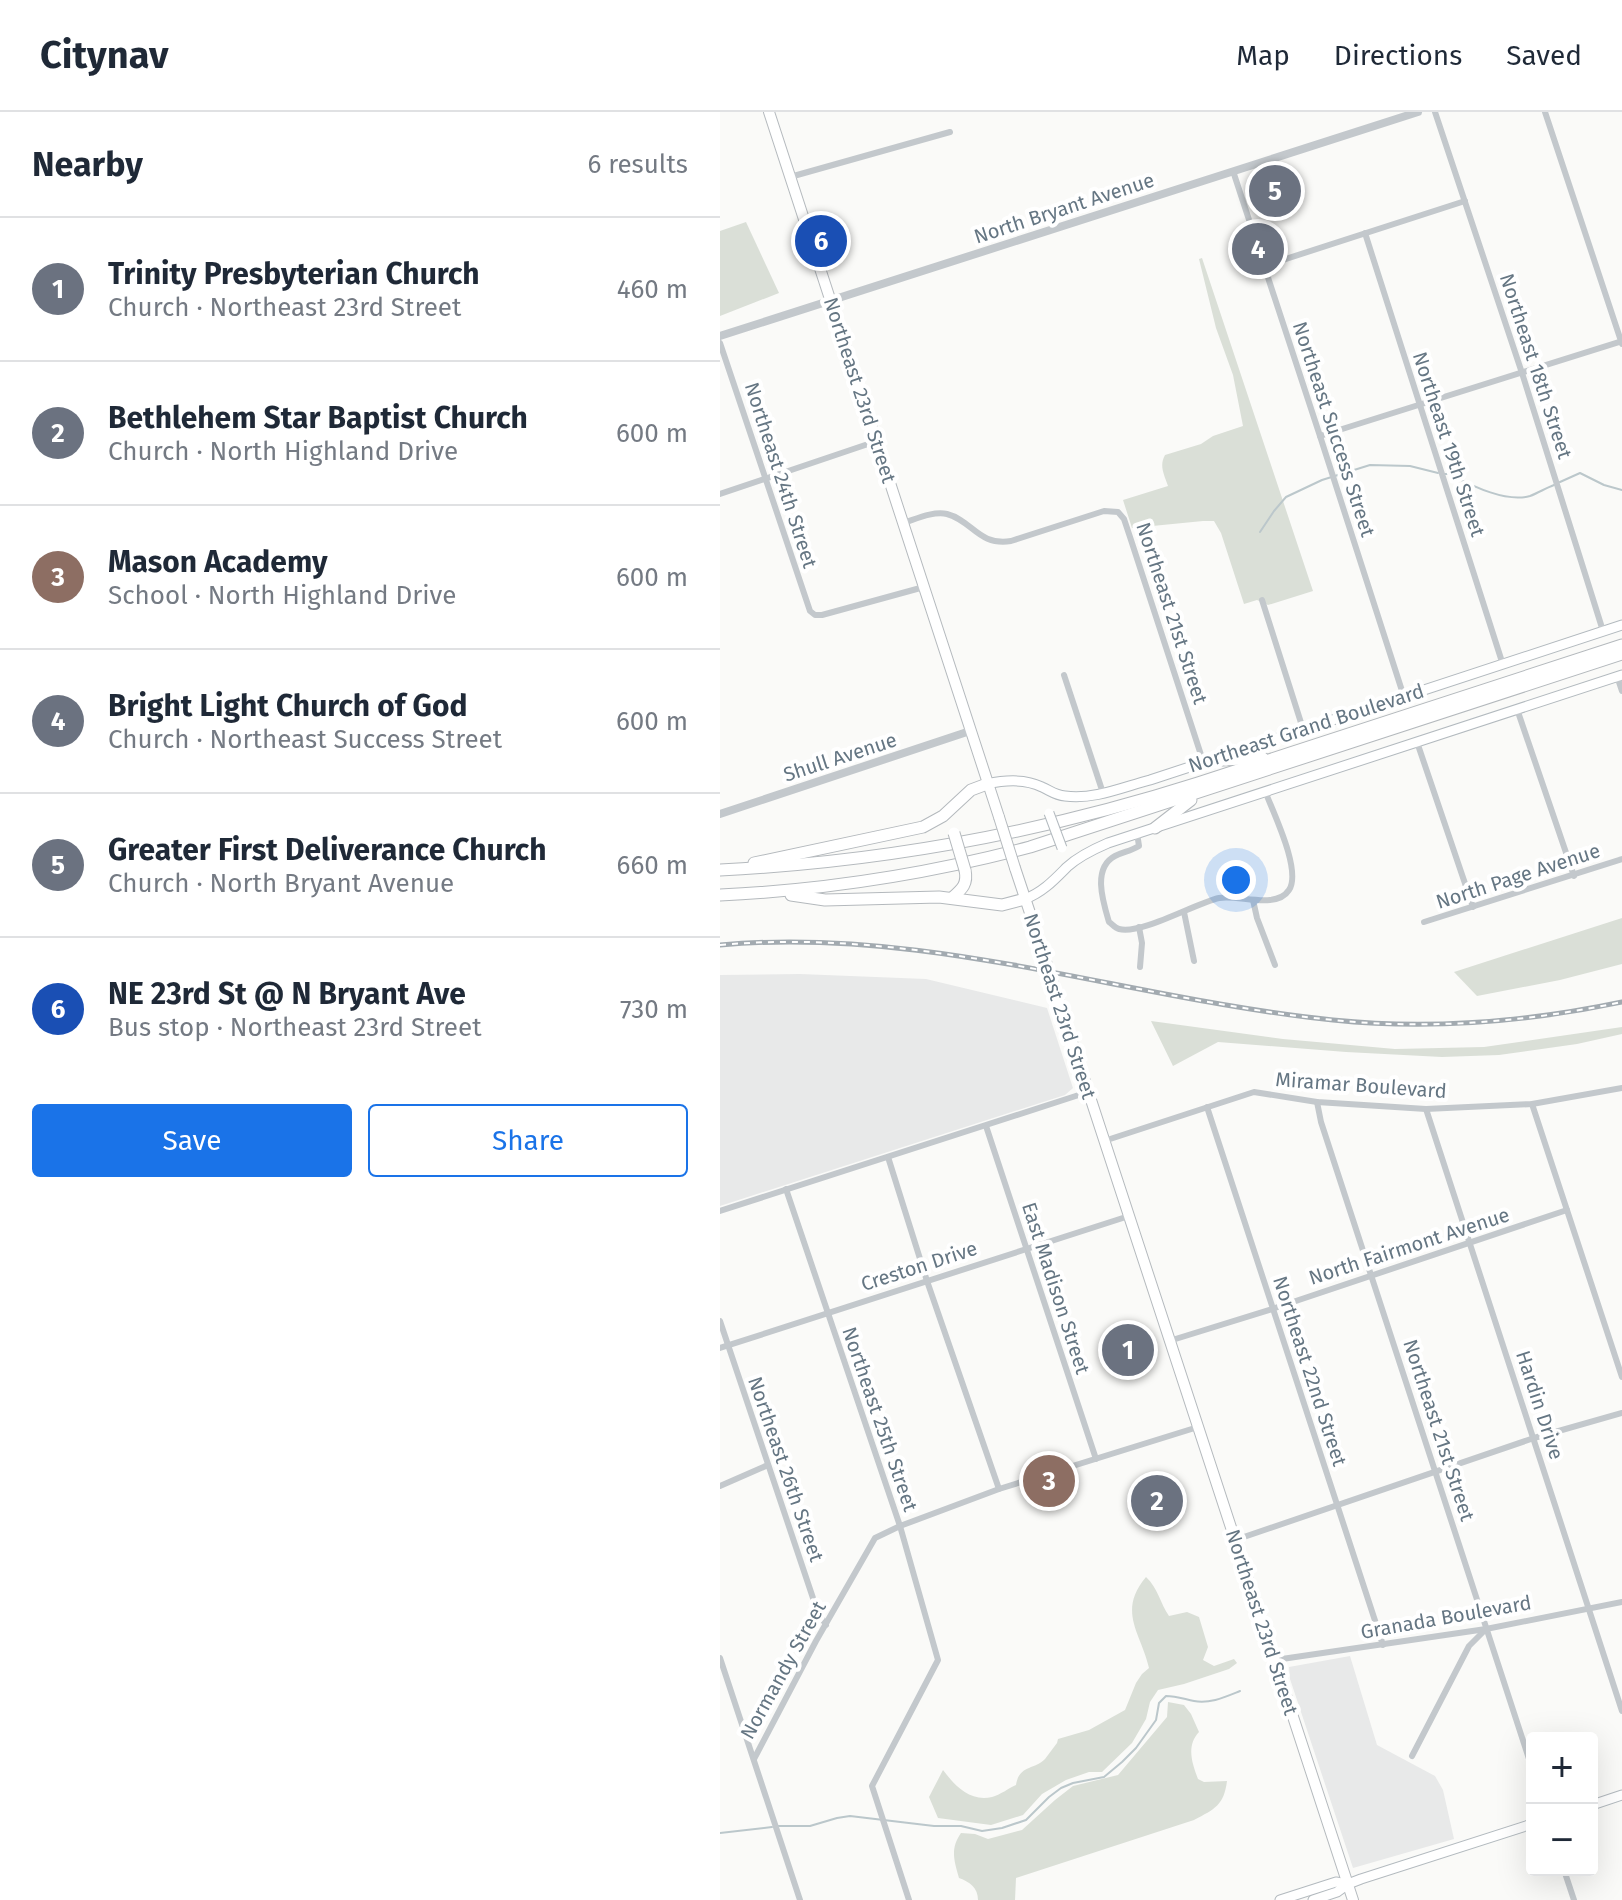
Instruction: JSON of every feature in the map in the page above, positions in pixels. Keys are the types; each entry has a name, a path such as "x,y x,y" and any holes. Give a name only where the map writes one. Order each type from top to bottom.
{"highway":[{"path":"725,869 824,863 970,840 1142,800 1622,645"},
{"path":"720,895 851,884 975,862 1030,847 1622,654"},
{"path":"1203,761 1280,757"},
{"path":"725,869 923,827 935,821 971,790 987,784"},
{"path":"1155,828 1201,792"},
{"path":"935,821 950,823 965,870 964,887 953,897"},
{"path":"770,892 825,900 953,897 1002,905 1025,899"}],"main road":[{"name":"Northeast 23rd Street","path":"769,112 1353,1900"},
{"name":"Northeast Grand Boulevard","path":"987,784 1001,781 1028,783 1052,793 1083,797 1103,793 1622,625"},
{"path":"1025,899 1037,894 1068,866 1100,846 1620,676"},
{"path":"1052,793 1049,813 1068,866"},
{"path":"1595,1804 1622,1795"},
{"path":"1313,1900 1337,1892 1348,1884 1526,1826"},
{"path":"1280,1900 1336,1882 1348,1884"}],"street":[{"name":"North Bryant Avenue","path":"720,336 1418,112"},
{"name":"Northeast 18th Street","path":"1435,112 1603,631"},
{"path":"1320,436 1622,342 1545,112"},
{"path":"790,177 950,132"},
{"name":"Northeast Success Street","path":"1233,171 1404,697"},
{"path":"1264,266 1465,201"},
{"name":"Northeast 19th Street","path":"1365,233 1503,665"},
{"name":"Northeast 24th Street","path":"720,343 810,611 815,615 831,613 924,587"},
{"path":"720,494 877,441"},
{"name":"Northeast 21st Street","path":"903,523 932,514 946,514 990,540 1001,542 1104,511 1118,512 1124,519 1203,761"},
{"path":"1262,600 1303,729"},
{"path":"1064,675 1103,793"},
{"path":"1620,676 1622,691"},
{"path":"1517,709 1574,876"},
{"name":"Shull Avenue","path":"720,814 970,731"},
{"path":"1417,742 1473,907"},
{"path":"1137,833 1139,846 1117,854 1102,869 1102,896 1109,922 1120,929 1139,927 1223,897 1274,900 1286,894 1291,887 1291,859 1265,791"},
{"name":"North Page Avenue","path":"1424,922 1622,859"},
{"path":"1253,900 1275,965"},
{"path":"1184,912 1194,961"},
{"path":"1139,927 1142,943 1140,967"},
{"name":"Miramar Boulevard","path":"1104,1141 1254,1092 1317,1102 1426,1109 1532,1104 1622,1088"},
{"path":"720,1211 1088,1092"},
{"name":"Northeast 21st Street","path":"1317,1102 1526,1750"},
{"path":"1532,1104 1622,1377"},
{"name":"Northeast 22nd Street","path":"1207,1107 1383,1645"},
{"name":"Hardin Drive","path":"1426,1109 1622,1711"},
{"name":"East Madison Street","path":"986,1126 1096,1459"},
{"path":"888,1157 999,1489"},
{"name":"Northeast 25th Street","path":"786,1189 900,1526 938,1660 872,1786 909,1900"},
{"name":"North Fairmont Avenue","path":"1169,1341 1567,1210"},
{"name":"Creston Drive","path":"724,1347 1129,1216"},
{"name":"Northeast 26th Street","path":"720,1321 724,1347 817,1610 826,1625"},
{"path":"1235,1540 1534,1438 1622,1413"},
{"name":"Normandy Street","path":"754,1759 875,1538 999,1489 1198,1427"},
{"path":"720,1486 768,1465"},
{"name":"Granada Boulevard","path":"1275,1660 1486,1629 1622,1602"},
{"path":"1412,1756 1469,1646 1486,1629"},
{"path":"720,1658 800,1900"},
{"path":"1566,1876 1574,1900"}],"shaded area":[{"path":"746,222 779,293 720,316 720,231"},
{"path":"1202,258 1313,591 1268,605 1257,600 1244,604 1221,533 1214,521 1132,528 1123,500 1168,486 1162,466 1165,455 1243,426 1233,375 1216,328 1199,259"},
{"path":"1622,918 1622,964 1477,996 1454,972"},
{"path":"800,974 926,979 1047,1008 1073,1088 1065,1095 720,1206 720,975"},
{"path":"1151,1021 1283,1039 1395,1049 1484,1047 1622,1027 1622,1034 1499,1055 1442,1057 1218,1042 1173,1066"},
{"path":"1146,1577 1169,1616 1187,1612 1199,1617 1208,1647 1203,1660 1214,1666 1234,1659 1237,1663 1229,1669 1158,1690 1132,1743 1102,1772 1089,1772 1066,1780 1042,1794 1023,1815 991,1825 938,1818 929,1797 943,1770 970,1795 984,1798 995,1796 1016,1785 1020,1774 1045,1759 1058,1739 1089,1730 1125,1710 1136,1683 1149,1668 1132,1612 1137,1590"},
{"path":"1350,1656 1377,1745 1435,1776 1443,1790 1454,1839 1353,1868 1290,1679 1289,1667"},
{"path":"1168,1702 1184,1705 1199,1732 1191,1749 1198,1779 1204,1782 1227,1781 1224,1796 1217,1805 1194,1820 1016,1878 1015,1900 978,1900 973,1886 959,1878 954,1850 961,1833 988,1839 1022,1830 1073,1786 1118,1775 1167,1717"}],"waterway":[{"path":"1260,532 1286,497 1322,480 1370,465 1410,466 1438,473"},
{"path":"1560,482 1580,473 1622,490"},
{"path":"1444,474 1488,492 1510,497 1530,496 1554,485"},
{"path":"778,1826 810,1826 850,1816 934,1826 961,1826 982,1831 1002,1828 1026,1820 1061,1788 1104,1777 1136,1748 1156,1720 1159,1703 1166,1696 1206,1702 1240,1691"},
{"path":"720,1833 772,1827"}],"railway":[{"path":"720,945 798,942 875,946 951,955 1256,1010 1369,1023 1478,1022 1550,1015 1622,1002"}],"place":[{"name":"Greater First Deliverance Church","path":"1275,191"},
{"name":"NE 23rd St @ N Bryant Ave","path":"821,241"},
{"name":"Bright Light Church of God","path":"1258,249"},
{"name":"Trinity Presbyterian Church","path":"1128,1350"},
{"name":"Mason Academy","path":"1049,1481"},
{"name":"Bethlehem Star Baptist Church","path":"1157,1501"}]}
